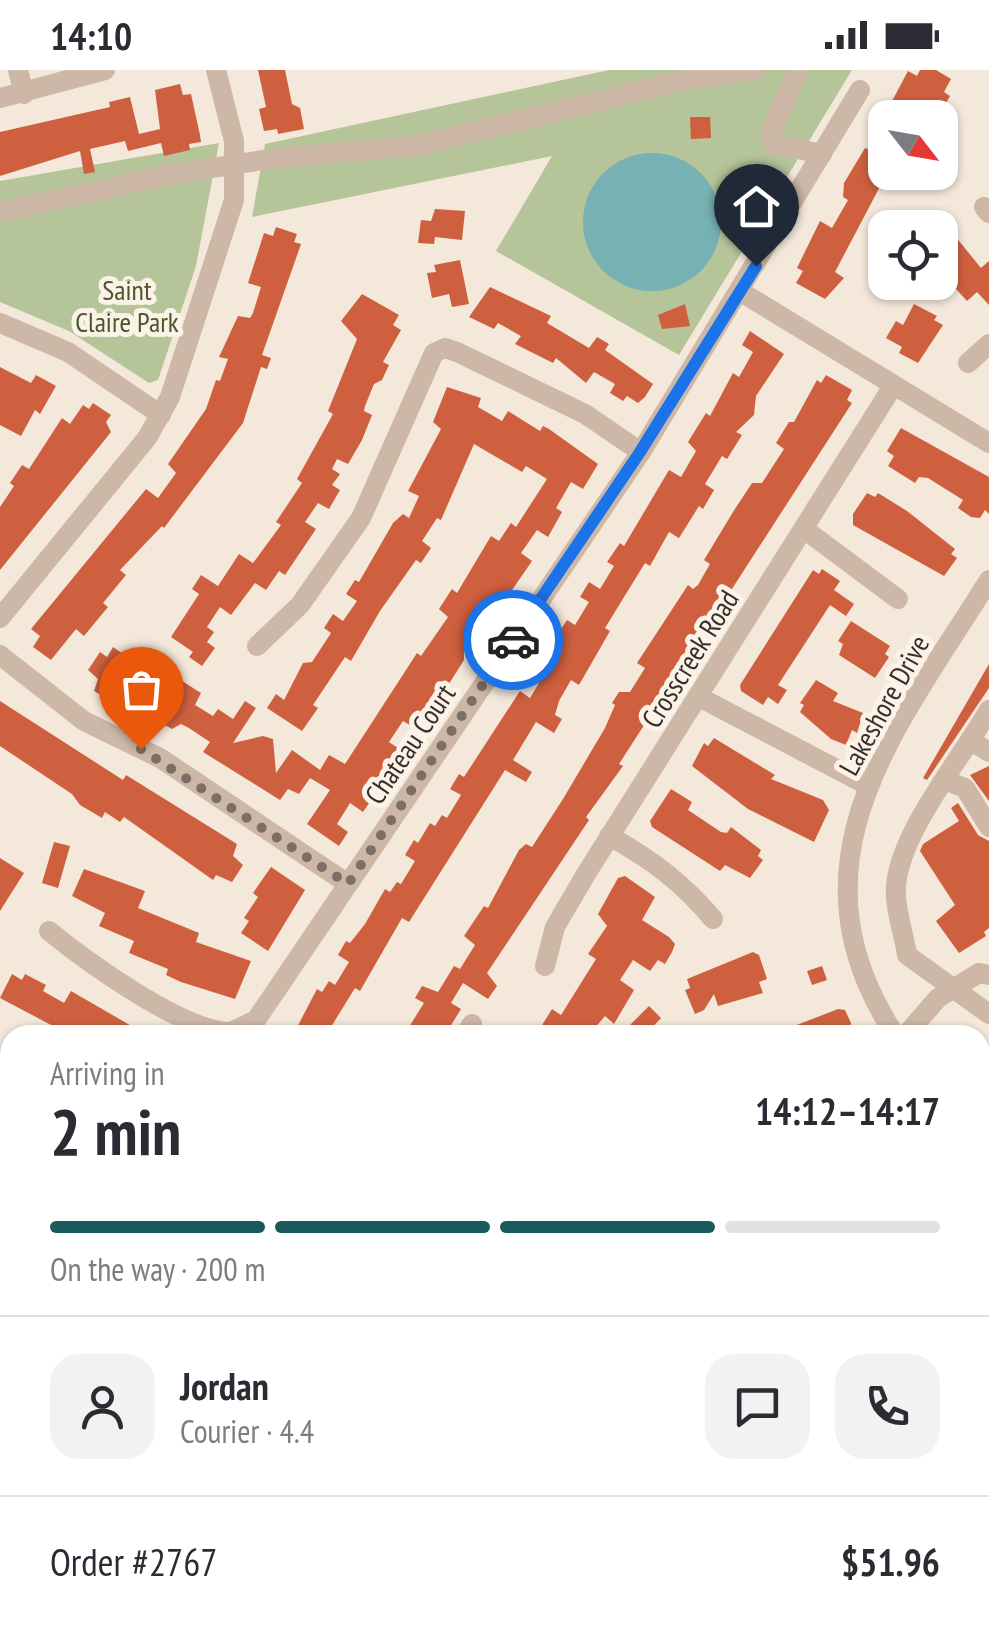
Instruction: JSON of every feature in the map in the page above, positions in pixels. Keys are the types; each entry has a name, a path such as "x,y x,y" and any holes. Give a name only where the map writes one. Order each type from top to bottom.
{"street":[{"path":"18,70 24,94"},
{"path":"0,98 105,70"},
{"path":"0,618 147,438 161,415 217,260 234,200 237,166 216,70"},
{"path":"0,212 168,175 415,146 678,82 754,70"},
{"path":"798,70 772,131 774,144 822,154"},
{"name":"Chateau Court","path":"246,1025 256,1020 640,452 741,292 860,90"},
{"path":"741,292 989,443"},
{"path":"0,323 68,352 161,415"},
{"path":"968,363 989,344"},
{"path":"257,646 300,605 361,518 434,353 445,348 457,352 585,414 640,452"},
{"name":"Crosscreek Road","path":"545,966 555,927 609,836 893,386"},
{"path":"804,529 898,599"},
{"name":"Lakeshore Drive","path":"889,1025 871,997 846,894 853,834 867,785 989,580"},
{"path":"0,656 84,721 160,758 348,884"},
{"path":"699,698 867,785"},
{"path":"989,710 980,746 947,780 910,832 896,887 908,955 989,1014"},
{"path":"947,780 965,788 989,827"},
{"path":"609,836 648,857 693,895 713,919"},
{"name":"Chateau Court","path":"49,930 128,989 206,1025"},
{"path":"915,1025 938,998 979,973 989,975"}],"green space":[{"path":"609,70 852,70 679,355 496,251 552,156 252,217 265,144"},
{"name":"Saint Claire Park","path":"219,143 196,266 158,380 149,383 69,331 0,302 0,181"}],"water":[{"path":"652,153 678,158 701,173 716,196 721,222 716,248 701,271 678,286 652,291 626,286 603,271 588,248 583,222 588,196 603,173 626,158"}],"building":[{"path":"258,70 285,70 292,104 300,108 304,129 278,134 277,129 264,131 259,109 266,107"},
{"path":"920,70 936,70 951,79 944,92 950,96 948,100 893,100 908,71 917,76"},
{"path":"180,84 183,95 191,94 200,135 201,142 189,144 190,150 164,156 161,143 128,151 125,141 90,149 95,172 84,174 80,151 0,176 0,132 110,107 109,102 130,97 139,134 160,129 155,90"},
{"path":"690,117 710,117 711,138 691,139"},
{"path":"868,149 868,190 878,190 835,272 844,278 825,299 796,283 803,271 797,268 820,221 832,228 848,200 843,197 844,183"},
{"path":"435,209 465,211 462,240 435,237 434,244 418,243 421,220 431,221"},
{"path":"276,227 297,234 294,242 301,244 262,355 271,358 267,369 261,367 243,423 164,528 120,570 126,575 103,603 108,607 84,636 76,629 51,660 33,647 40,636 31,629 146,489 158,498 176,473 168,464 206,409 216,380 220,381 228,359 219,357 238,316 250,318 253,313 261,287 248,283 264,233 273,236"},
{"path":"958,240 981,268 989,261 989,305 977,292 967,301 958,291"},
{"path":"460,260 469,304 452,307 449,294 432,298 427,273 436,272 434,265"},
{"path":"490,287 551,316 547,323 589,348 597,337 609,344 605,350 653,384 645,397 638,403 627,396 623,401 610,393 615,384 594,372 586,383 556,358 553,363 515,344 521,336 498,323 494,329 469,317"},
{"path":"362,294 399,315 393,325 401,330 383,362 389,365 382,380 374,384 365,406 364,411 372,415 362,440 348,464 337,459 332,469 340,474 332,485 340,490 329,509 318,503 305,522 316,529 285,575 279,571 266,590 255,583 231,615 220,607 207,627 214,632 207,642 215,648 202,666 189,657 193,652 171,637 199,594 192,589 201,575 218,586 239,554 253,563 281,525 276,522 302,483 297,479 333,414 328,411 357,339 341,321"},
{"path":"685,304 690,326 662,329 658,315"},
{"path":"914,304 937,316 934,320 943,325 918,363 899,353 902,347 886,338 896,321 903,325"},
{"path":"750,331 784,354 756,396 754,415 736,432 742,435 727,459 722,456 705,484 714,490 703,509 699,506 679,538 669,532 650,566 645,563 605,628 610,631 579,685 571,680 559,701 555,715 562,719 554,733 536,722 513,760 532,772 526,782 505,770 409,922 402,918 360,991 355,988 332,1025 298,1025 317,989 322,992 329,981 335,985 349,962 338,955 346,941 350,943 365,924 385,889 390,892 397,882 401,884 415,861 405,855 414,840 418,843 430,823 435,826 442,815 447,818 461,795 450,789 459,774 464,777 520,691 530,698 542,678 537,675 543,656 567,620 575,625 589,602 580,597 589,582 600,589 614,566 607,562 620,543 624,546 669,470 681,477 696,451 688,442 706,413 710,416 733,373 739,377 753,352 742,345"},
{"path":"0,367 31,383 36,375 56,386 40,414 35,410 21,436 0,425"},
{"path":"826,375 852,390 847,400 852,403 619,764 623,766 586,817 589,820 487,973 497,986 488,999 463,983 451,1003 461,1009 451,1025 410,1025 424,1003 415,998 422,986 438,992 454,966 460,969 475,945 464,936 484,906 488,908 519,850 526,844 532,847 563,799 605,728 615,705 612,703 619,692 630,692 645,668 637,663 688,585 693,589 698,585 710,564 704,560 733,512 752,483 762,483 784,449 776,443 789,422 794,422 817,380 821,383"},
{"path":"447,387 481,398 478,407 502,421 508,411 540,431 543,426 549,429 598,464 583,489 571,482 556,508 562,512 548,537 537,530 521,553 532,561 486,628 479,623 464,645 464,660 442,695 434,698 415,728 403,721 389,742 401,750 375,787 372,799 363,812 350,803 337,824 348,832 339,846 307,824 330,790 310,778 299,794 288,789 280,800 203,752 210,742 189,728 181,724 172,729 113,695 110,700 94,691 98,679 88,670 100,652 107,657 113,647 176,691 182,681 201,693 195,705 213,716 218,709 233,719 245,701 256,708 233,743 263,736 273,739 276,773 292,750 320,770 329,755 345,764 417,653 421,656 448,617 439,609 452,589 457,593 491,536 499,541 511,523 516,527 547,479 526,466 522,472 474,444 441,520 437,518 422,541 431,548 421,563 416,560 351,661 345,657 313,705 318,708 302,731 267,708 276,694 284,700 303,663 312,662 331,633 324,628 333,614 343,621 357,601 346,594 355,580 359,582 393,523 403,514 409,518 419,496 408,491 441,429 433,422"},
{"path":"93,403 111,415 106,422 111,432 0,570 0,507 14,486 10,483 22,465 29,469 62,418 70,424 83,405 89,409"},
{"path":"901,428 989,477 989,514 985,510 980,518 971,517 958,508 963,500 928,478 919,477 915,483 888,466 894,456 887,451"},
{"path":"867,493 875,497 878,493 907,511 955,549 951,554 957,558 944,576 853,525 853,514"},
{"path":"822,569 840,581 834,590 854,604 846,616 830,605 778,685 787,690 778,704 768,697 763,705 741,691 740,685 813,570 819,574"},
{"path":"851,621 890,646 885,654 889,657 875,678 839,655 843,644 838,641"},
{"path":"989,664 989,688 927,780 923,778"},
{"path":"816,680 838,693 833,701 863,713 857,733 852,730 846,745 831,739 800,712 804,705 800,703"},
{"path":"0,701 123,780 126,775 237,844 233,856 243,865 232,882 216,875 213,880 124,817 120,822 105,812 102,818 0,746"},
{"path":"714,738 775,775 771,779 823,800 829,810 814,842 748,809 692,766 704,743 708,746"},
{"path":"989,766 989,801 970,775"},
{"path":"671,789 692,802 688,810 721,832 727,833 731,827 761,850 758,856 763,860 750,878 725,865 720,871 652,827 650,821"},
{"path":"958,803 978,835 989,841 989,928 984,932 986,936 959,953 936,921 955,905 920,851 923,844 959,821 951,808"},
{"path":"54,842 70,846 58,888 42,883"},
{"path":"0,858 24,873 0,911"},
{"path":"271,867 305,890 268,951 241,933 249,921 244,918 258,897 253,893"},
{"path":"84,869 145,891 138,908 199,933 196,942 251,961 235,999 181,982 166,975 168,969 129,953 134,941 99,926 105,913 72,896"},
{"path":"625,876 655,897 642,920 669,937 675,944 672,952 665,964 658,960 650,971 633,960 620,980 634,990 614,1024 605,1016 597,1025 542,1025 552,1009 561,1015 596,959 588,954 607,926 598,914 618,878"},
{"path":"753,952 759,955 767,979 759,982 763,993 718,1006 714,994 704,1010 695,1014 685,990 690,988 687,979"},
{"path":"822,966 827,980 812,985 807,971"},
{"path":"12,974 22,980 25,974 46,985 43,991 64,1003 71,991 130,1025 51,1025 0,998"},
{"path":"649,1006 661,1018 654,1025 630,1025"},
{"path":"838,1009 845,1010 851,1023 851,1025 797,1025"}],"way so far":[{"path":"141,749 348,884 513,640"}],"route":[{"path":"513,640 640,452 756,266"}]}
